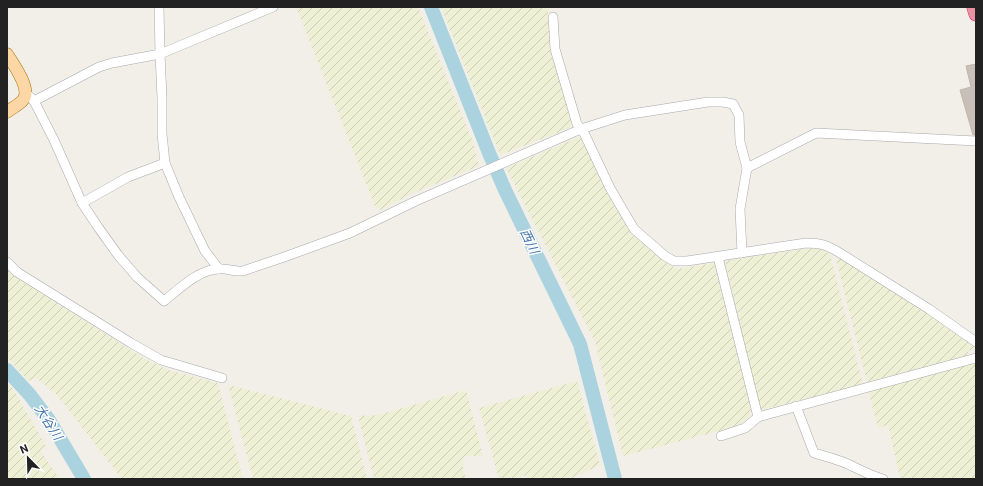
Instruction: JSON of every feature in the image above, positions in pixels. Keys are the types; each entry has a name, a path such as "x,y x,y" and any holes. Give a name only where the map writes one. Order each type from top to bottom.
{"highway":[{"path":"974,7 976,14"}],"main road":[{"path":"7,54 26,86 30,97 23,100 7,112"}],"street":[{"path":"159,7 162,134 165,163 179,197 205,251 219,269"},
{"path":"273,7 160,54 112,63 30,97 54,140 82,203 118,255 137,277 164,301 181,287 209,270 219,269 235,272 243,271 350,233 581,129 625,115 708,102 733,104 739,115 740,142 747,168 740,209 742,253"},
{"path":"553,17 555,49 577,124 584,133 610,188 634,229 665,256 674,261 687,261 806,243 818,243 829,246 929,309 976,342"},
{"path":"747,168 816,133 976,141"},
{"path":"82,203 128,177 165,163"},
{"path":"718,257 758,417"},
{"path":"7,262 17,272 161,360 222,378"},
{"path":"721,436 745,428 758,417 976,358"},
{"path":"796,406 814,453 837,460 854,467 865,474 883,479"}],"green space":[{"path":"296,7 418,7 473,142 479,166 409,195 381,210 375,206"},
{"path":"441,7 548,7 551,54 572,123 570,128 500,155"},
{"path":"581,136 610,198 632,235 665,262 678,269 714,263 751,408 749,417 742,423 731,428 623,456 595,342 506,168"},
{"path":"817,247 830,254 863,385 760,410 725,261"},
{"path":"841,258 973,343 974,349 968,351 969,356 867,382 836,260"},
{"path":"7,270 14,276 145,359 168,370 218,383 243,479 122,479 57,395 36,378 28,381 7,357"},
{"path":"975,363 976,479 900,478 888,425 878,428 868,391"},
{"path":"577,381 600,465 570,479 528,479 527,475 513,479 499,479 479,408"},
{"path":"7,382 12,387 46,446 40,451 60,479 7,479"},
{"path":"228,385 351,416 367,479 253,479"},
{"path":"466,390 483,456 464,456 463,467 466,479 374,479 358,416 378,415"}],"building":[{"path":"976,64 976,135 973,135 960,90 971,87 966,66"}],"waterway":[{"name":"西川","path":"431,7 505,190 580,344 615,479"},
{"name":"大谷川","path":"7,370 30,395 49,420 84,479"}]}
